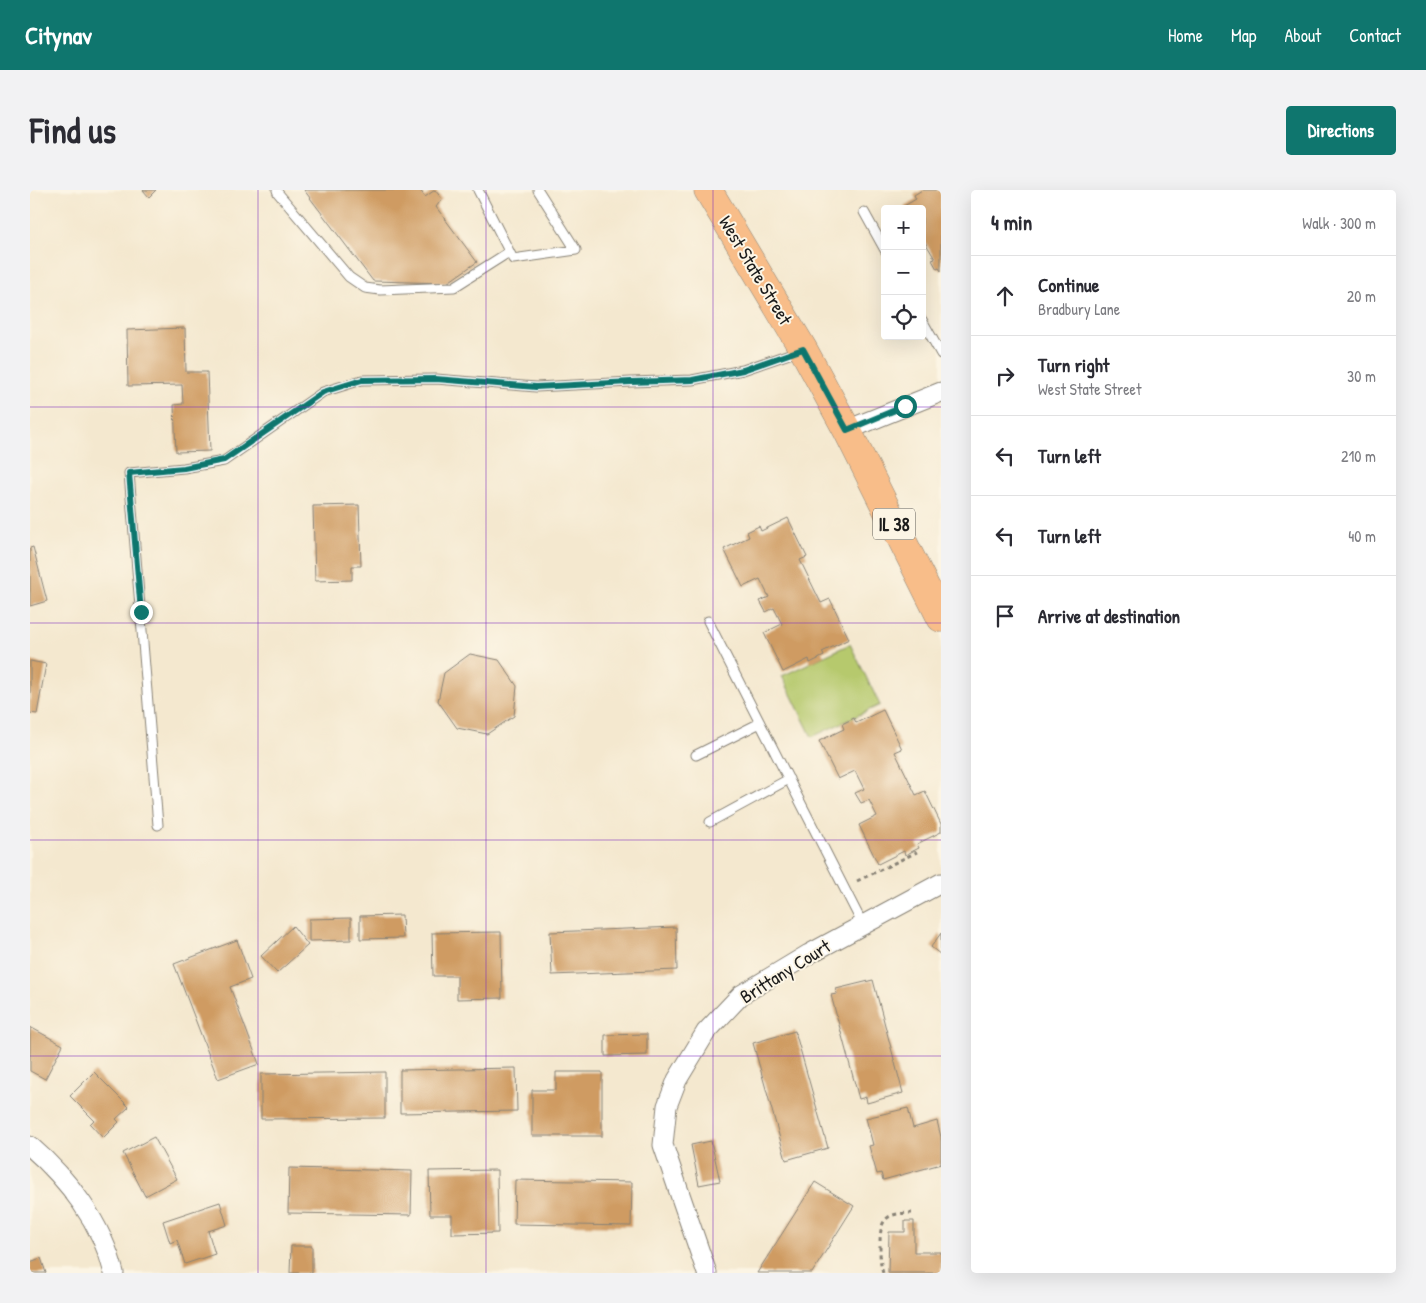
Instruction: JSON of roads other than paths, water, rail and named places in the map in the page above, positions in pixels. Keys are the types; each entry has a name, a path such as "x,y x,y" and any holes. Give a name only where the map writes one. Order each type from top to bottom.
{"main road":[{"name":"West State Street","path":"708,190 803,349 847,430 941,618"}],"street":[{"path":"847,430 941,392"},
{"name":"Brittany Court","path":"707,1273 663,1145 667,1106 677,1080 706,1032 741,995 809,954 941,883"},
{"path":"30,1146 50,1164 75,1193 96,1228 114,1273"}],"lane":[{"path":"277,190 349,277 365,288 380,290 454,287 509,252"},
{"path":"478,190 513,258 576,250 538,190"},
{"path":"864,212 881,243"},
{"path":"926,327 941,354"},
{"path":"158,825 129,473 184,468 224,460 323,392 362,380 436,379 536,387 692,380 743,370 803,349"},
{"path":"708,621 864,925"},
{"path":"696,755 760,723"},
{"path":"710,822 789,779"}]}
